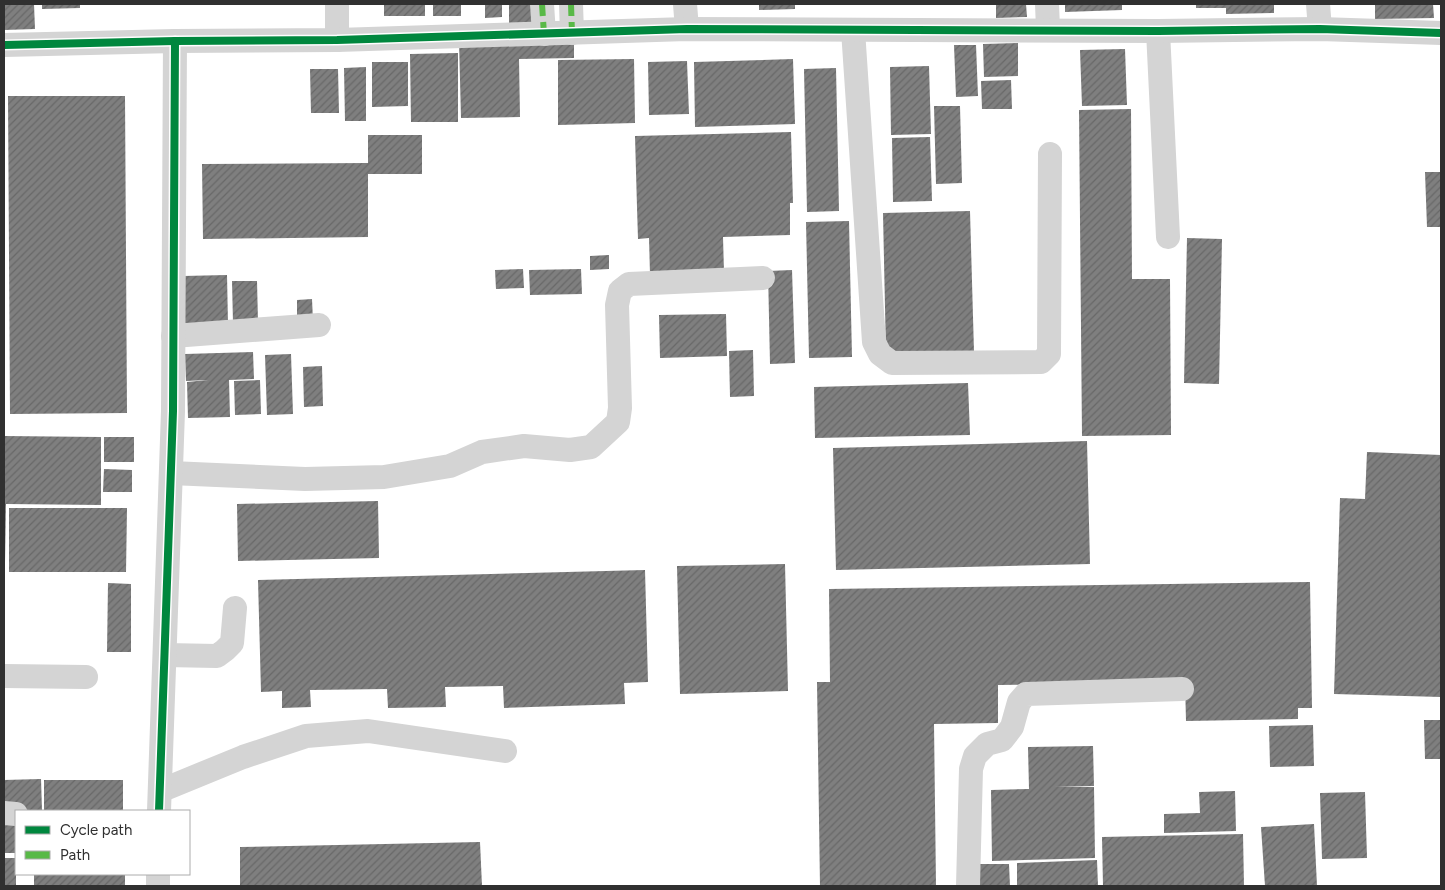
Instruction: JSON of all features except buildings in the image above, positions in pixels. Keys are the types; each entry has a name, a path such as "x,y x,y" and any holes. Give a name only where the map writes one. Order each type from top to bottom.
{"street":[{"path":"337,4 337,40"},
{"path":"542,4 544,34"},
{"path":"572,4 572,33"},
{"path":"685,4 687,30"},
{"path":"1046,4 1048,29"},
{"path":"1318,4 1320,29"},
{"path":"4,45 337,40 687,30 1048,29 1158,31 1320,29 1441,33"},
{"path":"853,30 874,342 880,354 892,364 1041,362 1049,354 1050,154"},
{"path":"1158,31 1168,238"},
{"path":"175,41 171,472 160,801 243,757 306,736 368,731 505,751"},
{"path":"171,472 305,479 384,477 450,466 482,452 524,446 570,450 591,447 618,422 620,408 617,305 620,291 629,284 763,278"},
{"path":"173,336 319,325"},
{"path":"165,655 217,656 226,650 232,643 235,608"},
{"path":"4,676 86,677"},
{"path":"968,886 971,769 975,756 988,744 1002,740 1012,727 1019,702 1026,694 1182,688"}],"marked path":[{"path":"542,4 544,34"},
{"path":"571,4 572,33"}],"cycle path":[{"path":"4,45 337,40 687,29 1158,31 1320,29 1441,33"},
{"path":"159,810 173,411 175,41"}]}
